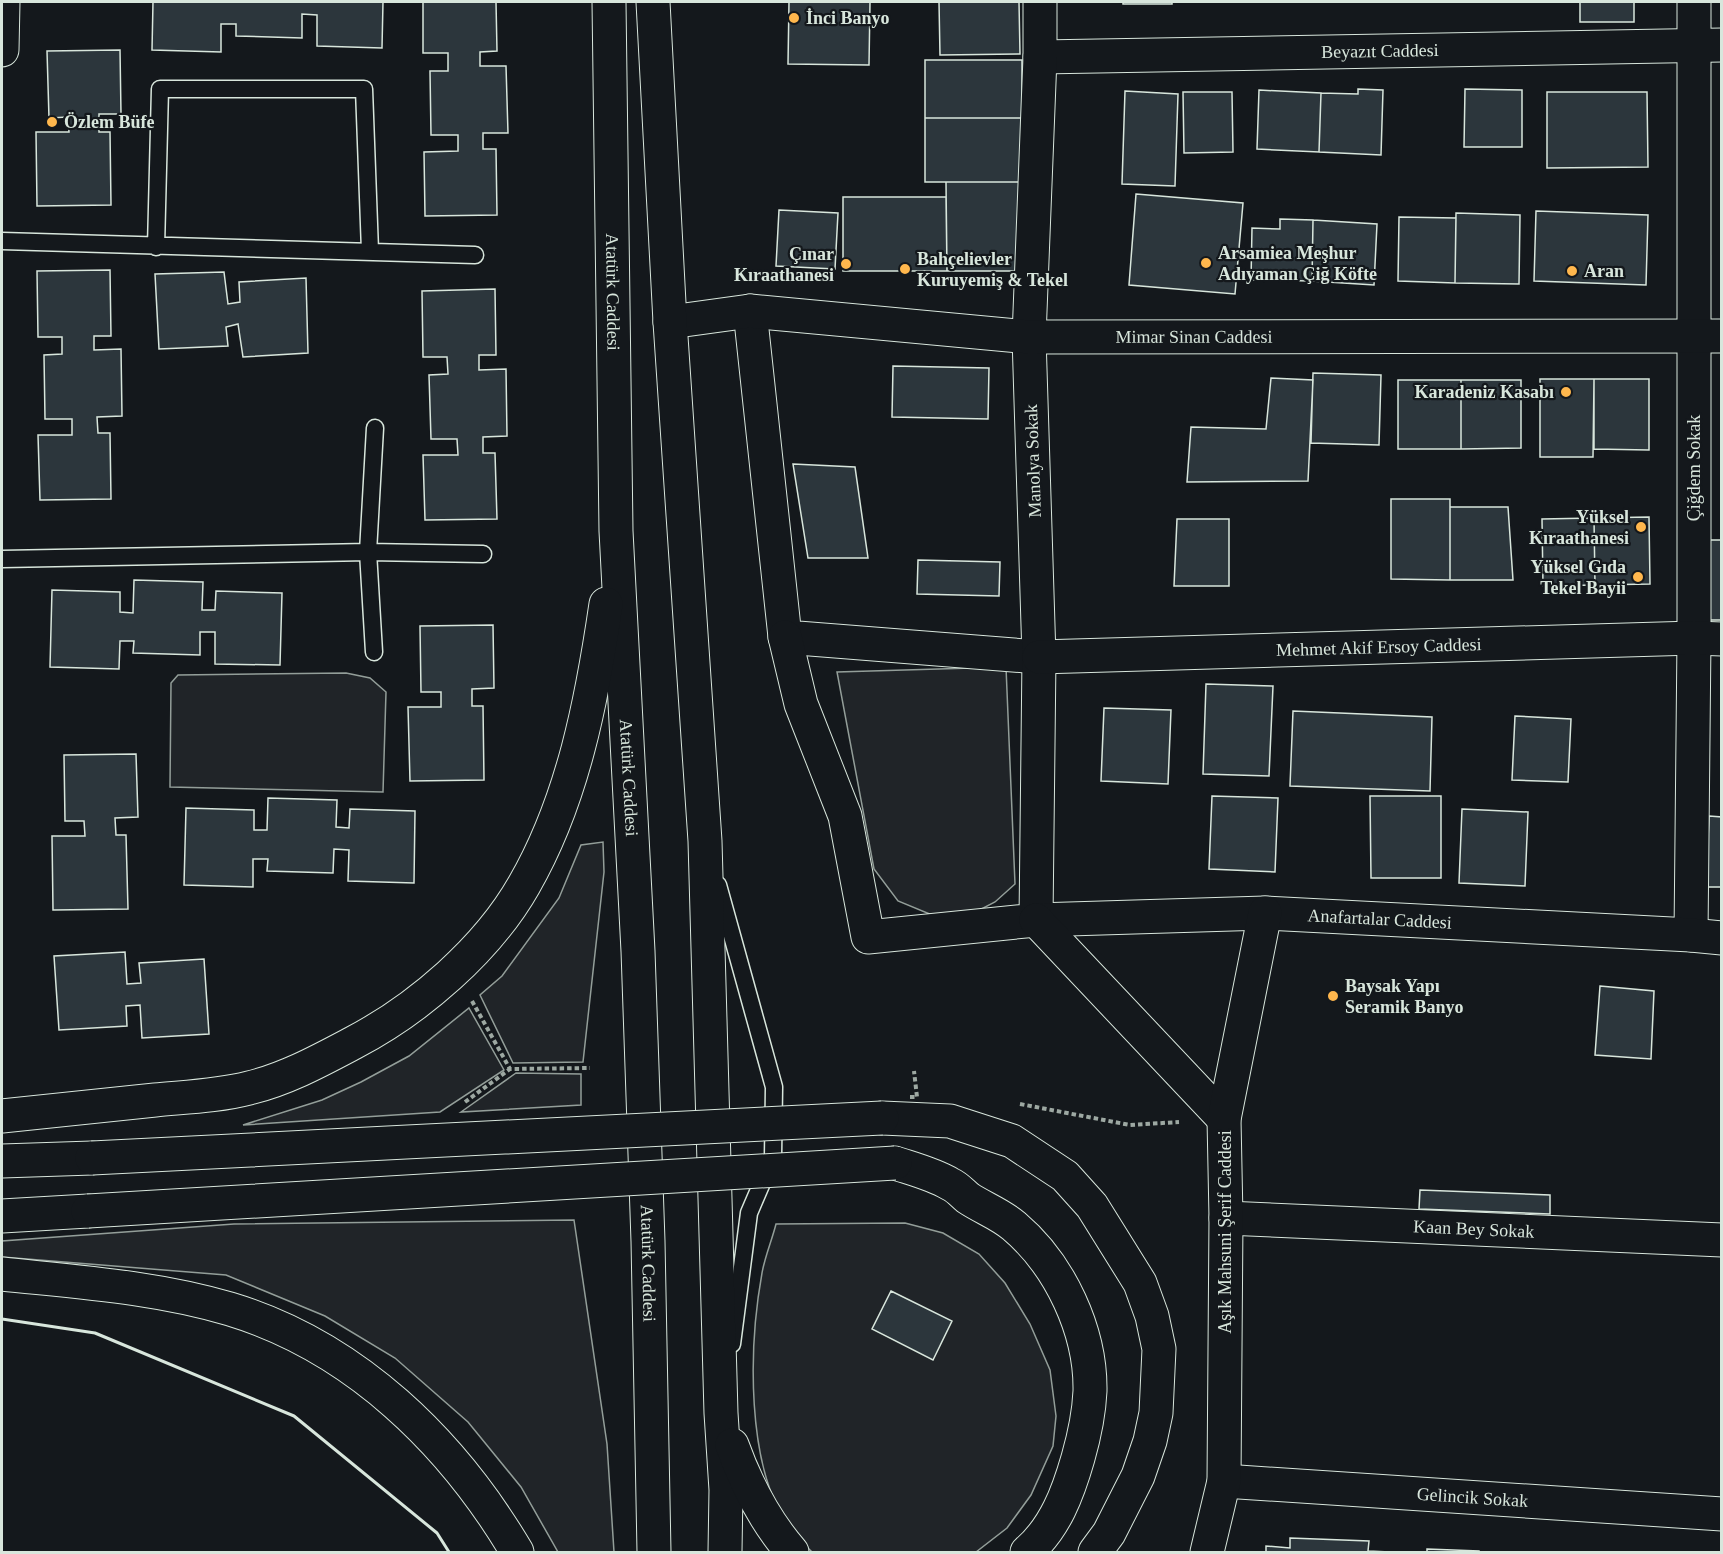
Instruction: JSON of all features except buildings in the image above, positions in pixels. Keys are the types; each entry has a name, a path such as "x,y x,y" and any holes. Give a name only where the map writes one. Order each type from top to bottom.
{"main road":[{"path":"2,50 3,2"},
{"name":"Atatürk Caddesi","path":"609,2 616,531 639,975 648,1240 654,1552"},
{"path":"653,2 670,322 705,841 721,1413 726,1490 725,1552"},
{"name":"Manolya Sokak","path":"1036,920 1039,657 1029,337 1040,57 1040,2"},
{"name":"Çiğdem Sokak","path":"1694,2 1708,45 1706,936"},
{"name":"Beyazıt Caddesi","path":"1040,57 1708,45"},
{"path":"750,311 785,637"},
{"name":"Mimar Sinan Caddesi","path":"670,322 750,311 1029,337 1708,336"},
{"path":"2,1116 223,1093 277,1080 370,1034 398,1017 433,990 502,918 543,849 581,738 596,674 616,531"},
{"name":"Mehmet Akif Ersoy Caddesi","path":"785,637 1039,657 1708,639"},
{"name":"Anafartalar Caddesi","path":"785,637 801,704 845,816 868,937 1036,920 1265,914 1706,936"},
{"name":"Aşık Mahsuni Şerif Caddesi","path":"1208,1552 1224,1481 1226,1218 1224,1119 1265,914"},
{"path":"1036,920 1224,1119"},
{"path":"2,1161 882,1118 950,1121 1012,1141 1065,1176 1085,1198 1140,1283 1152,1316 1159,1349 1156,1413 1150,1441 1138,1476 1109,1533 1095,1552"},
{"path":"2,1216 895,1163 951,1184 968,1198 1015,1226 1054,1274 1069,1299 1082,1331 1090,1390 1081,1448 1062,1507 1048,1529 1027,1552"},
{"name":"Kaan Bey Sokak","path":"1226,1218 1722,1240"},
{"path":"2,1274 109,1285 183,1298 230,1309 269,1323 319,1347 353,1368 395,1400 436,1442 475,1487 517,1552"},
{"path":"721,1413 742,1472 772,1527 792,1552"},
{"name":"Gelincik Sokak","path":"1224,1481 1722,1514"}],"lane":[{"path":"156,247 160,89 363,89 370,251"},
{"path":"2,241 475,255"},
{"path":"374,652 368,552 375,429"},
{"path":"2,559 368,552 483,554"},
{"path":"705,841 774,1087 773,1157 749,1213 721,1413"}],"path":[{"path":"470,997 510,1069 590,1068"},
{"path":"917,1097 927,1096"},
{"path":"1014,1103 1130,1125 1224,1119"}],"shaded area":[{"path":"1006,667 1015,884 995,902 966,917 932,915 898,901 874,869 837,672"},
{"path":"346,673 370,678 386,692 383,792 170,787 171,683 178,675"},
{"path":"603,842 604,872 583,1062 513,1063 480,995 502,976 559,898 581,845"},
{"path":"469,1008 504,1070 440,1112 243,1125 322,1100 361,1082 409,1056"},
{"path":"516,1073 581,1074 581,1105 461,1112"},
{"path":"574,1220 607,1444 614,1552 558,1552 521,1487 468,1422 395,1358 325,1316 226,1275 2,1257 2,1241 234,1224"},
{"path":"905,1223 943,1233 979,1254 1005,1283 1030,1324 1050,1370 1056,1416 1053,1446 1031,1495 1007,1528 976,1552 812,1552 792,1531 775,1502 765,1473 758,1439 753,1369 758,1302 765,1260 776,1224"}],"wall":[{"path":"2,1319 95,1333 294,1416 437,1533 449,1552"}],"place":[{"name":"İnci Banyo","path":"794,18"},
{"name":"Özlem Büfe","path":"52,122"},
{"name":"Arsamiea Meşhur Adıyaman Çiğ Köfte","path":"1206,263"},
{"name":"Çınar Kıraathanesi","path":"846,264"},
{"name":"Bahçelievler Kuruyemiş & Tekel","path":"905,269"},
{"name":"Aran","path":"1572,271"},
{"name":"Karadeniz Kasabı","path":"1566,392"},
{"name":"Yüksel Kıraathanesi","path":"1641,527"},
{"name":"Yüksel Gıda Tekel Bayii","path":"1638,577"},
{"name":"Baysak Yapı Seramik Banyo","path":"1333,996"}]}
